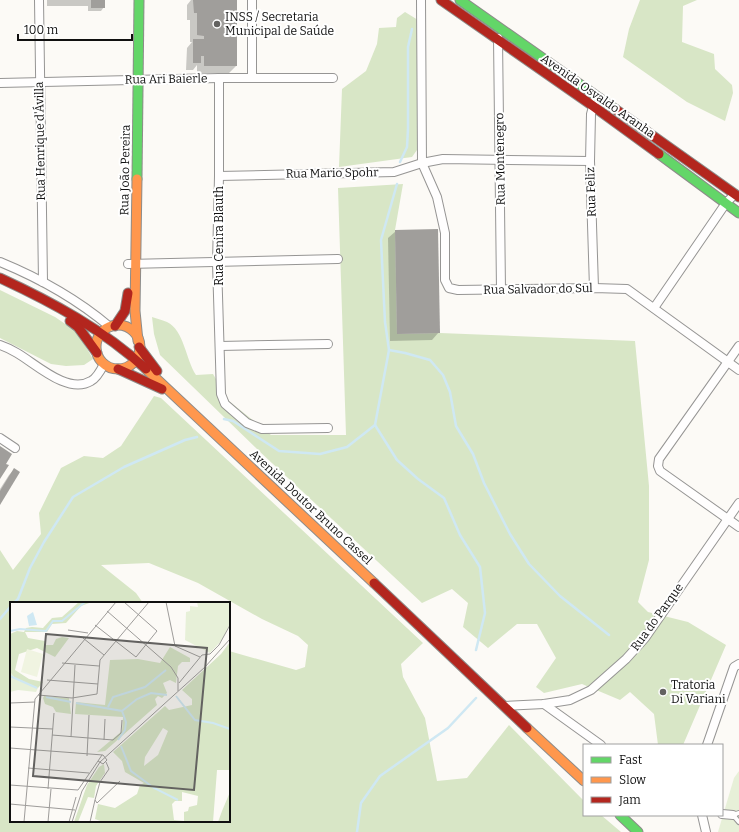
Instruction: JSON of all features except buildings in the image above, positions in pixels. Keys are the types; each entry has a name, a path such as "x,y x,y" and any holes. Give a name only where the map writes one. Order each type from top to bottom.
{"main road":[{"name":"Rua João Pereira","path":"131,0 134,80 132,264 139,344"},
{"name":"Rua João Pereira","path":"134,80 139,0"},
{"name":"Avenida Osvaldo Aranha","path":"441,0 498,40 737,196"},
{"name":"Avenida Osvaldo Aranha","path":"460,0 501,28 739,213"},
{"name":"Rua João Pereira","path":"101,334 123,315 127,308 132,264"},
{"name":"Avenida Doutor Bruno Cassel","path":"0,278 43,298 101,334 136,360 583,780"},
{"path":"43,298 78,327 97,353"},
{"path":"112,326 125,327 133,332 139,344 173,394"},
{"path":"101,334 96,346 97,353 99,359 111,368 125,368 136,360 139,344"},
{"path":"118,369 173,394"},
{"path":"621,816 638,832"}],"street":[{"name":"Rua Henrique d'Ávilla","path":"39,0 43,282"},
{"path":"252,0 252,78"},
{"path":"421,0 422,163"},
{"name":"Rua Montenegro","path":"501,28 498,34 501,290"},
{"name":"Rua Ari Baierle","path":"0,83 219,78 333,78"},
{"name":"Rua Cenira Blauth","path":"219,78 217,263 221,394 225,404 247,423 262,429 328,428"},
{"name":"Rua Feliz","path":"594,288 590,161 591,114 595,102"},
{"name":"Rua Mario Spohr","path":"219,176 394,172 422,163 443,159 590,161"},
{"name":"Rua Salvador do Sul","path":"422,163 437,197 445,233 445,280 449,288 458,290 627,289 654,308"},
{"path":"737,196 726,203 654,308 739,370"},
{"path":"132,264 338,259"},
{"path":"0,262 43,282 112,326"},
{"path":"220,346 328,344"},
{"path":"0,345 16,352 60,380 73,384 86,384 93,380 104,364"},
{"path":"739,346 659,459 658,466 660,471 739,527"},
{"path":"0,438 15,448"},
{"name":"Rua do Parque","path":"504,706 544,704 570,700 591,690 626,659 645,638 739,503"},
{"path":"707,744 734,667 739,664"},
{"path":"544,704 600,744"},
{"path":"723,814 736,814"},
{"path":"702,816 706,832"}],"lane":[{"path":"736,814 739,822"}],"green space":[{"path":"640,0 697,0 683,6 682,42 714,54 715,69 732,85 733,93 725,121 687,102 623,57 629,29"},
{"path":"405,12 418,20 420,135 417,150 412,157 339,167 342,89 366,71 377,44 379,28 396,27 397,18"},
{"path":"403,184 395,230 397,334 440,333 635,341 649,486 649,560 638,602 648,612 688,622 726,645 683,744 658,744 654,714 630,692 620,700 582,684 544,693 536,687 556,658 537,624 517,624 488,648 463,627 468,603 452,589 422,603 258,450 160,355 154,334 152,317 167,322 173,326 181,338 196,375 213,374 229,401 271,435 346,435 338,188"},
{"path":"0,290 55,317 77,332 93,359 84,365 66,366 51,364 0,338"},
{"path":"154,396 161,398 423,643 401,664 403,677 425,718 437,781 467,778 509,725 583,800 583,816 602,816 621,832 0,832 0,550 13,570 41,534 39,513 61,468 84,456 103,458 121,446"},
{"path":"739,771 739,832 718,832 723,816 734,778"}],"waterway":[{"path":"400,162 407,147 408,47 412,29"},
{"path":"224,419 233,421 279,451 320,454 347,447 375,425 389,350 385,322 381,240 397,184"},
{"path":"389,350 430,360 443,375 450,392 456,426 473,454 484,483 510,534 529,564 560,596 609,635"},
{"path":"375,425 397,460 418,479 444,498 460,535 480,567 485,613 476,650"},
{"path":"15,602 18,599 30,568 44,542 73,497 124,467 185,440 197,437"},
{"path":"0,619 10,607"},
{"path":"357,832 361,803 380,776 448,728 476,698"}],"traffic: fast":[{"path":"137,179 139,0"},
{"path":"460,0 615,109"},
{"path":"659,154 739,213"},
{"path":"621,816 638,832"}],"traffic: slow":[{"path":"137,179 135,311 138,341"},
{"path":"118,325 130,329 136,335 140,347 136,359 130,365 118,369 106,365 100,359 96,347 100,335 106,329 118,325"},
{"path":"146,369 374,583"},
{"path":"527,728 583,780"}],"traffic: jam":[{"path":"441,0 659,154"},
{"path":"615,109 739,197"},
{"path":"0,278 58,307 95,329 146,369"},
{"path":"115,326 125,311 128,293"},
{"path":"70,321 78,327 97,353"},
{"path":"139,347 157,371"},
{"path":"118,369 162,389"},
{"path":"374,583 527,728"}],"place":[{"name":"INSS / Secretaria Municipal de Saúde","path":"217,24"},
{"name":"Tratoria Di Variani","path":"663,692"}]}
